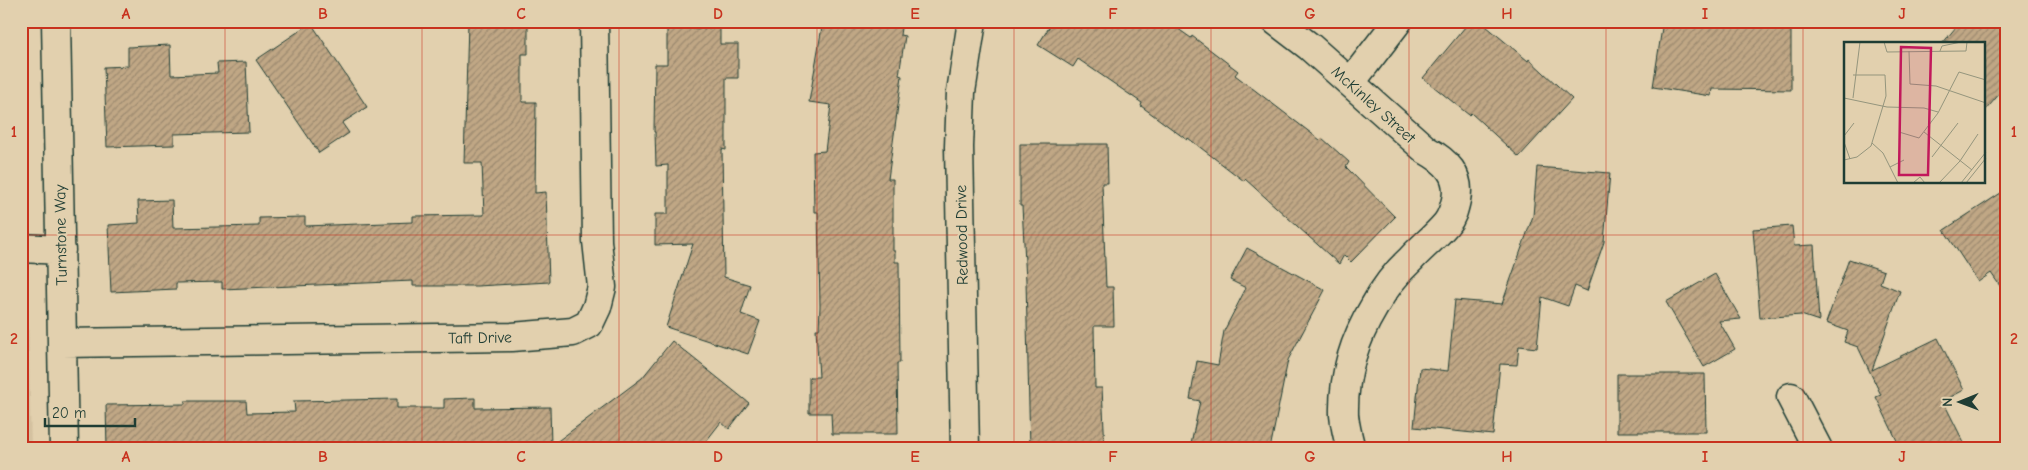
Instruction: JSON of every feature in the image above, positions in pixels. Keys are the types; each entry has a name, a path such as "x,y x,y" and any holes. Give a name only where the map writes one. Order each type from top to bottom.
{"street":[{"name":"Turnstone Way","path":"56,21 64,449"},
{"name":"Taft Drive","path":"62,343 512,337 573,332 589,324 597,307 602,288 596,241 594,21"},
{"name":"Redwood Drive","path":"966,449 959,147 961,92 972,21"},
{"name":"McKinley Street","path":"1276,21 1350,82 1426,150 1448,165 1456,177 1457,194 1454,210 1447,223 1392,281 1373,307 1354,348 1345,380 1344,417 1351,449"},
{"path":"1350,82 1398,21"},
{"path":"21,248 61,250"},
{"path":"1791,397 1818,449"}],"shaded area":[{"path":"22,21 31,449 21,449"}],"building":[{"path":"823,21 902,21 900,35 905,36 899,75 902,76 888,179 893,179 893,251 895,251 895,262 899,262 900,363 897,363 898,434 832,434 831,413 809,413 809,377 819,377 816,329 819,329 820,306 818,212 814,212 813,152 825,151 831,105 809,102"},
{"path":"1053,21 1167,21 1191,38 1192,36 1238,71 1235,75 1320,140 1322,138 1349,162 1346,167 1395,217 1351,262 1344,255 1339,264 1245,179 1244,181 1188,138 1187,140 1141,106 1142,103 1078,59 1073,67 1038,45"},
{"path":"1470,21 1480,21 1528,61 1529,59 1572,99 1519,157 1471,113 1469,115 1423,78"},
{"path":"1663,21 1719,21 1759,27 1759,21 1791,21 1791,90 1712,89 1711,96 1653,87"},
{"path":"1961,21 2007,21 2007,85 1986,110 1986,42 1944,42"},
{"path":"468,22 528,23 528,54 522,54 522,102 536,102 535,193 546,192 549,282 477,286 413,286 413,281 222,289 222,282 176,283 176,289 111,292 108,225 139,223 138,201 172,200 173,228 259,226 259,218 305,217 305,226 413,222 413,216 484,215 482,163 464,163"},
{"path":"311,23 367,107 342,123 349,133 319,153 256,60"},
{"path":"720,28 720,44 738,44 738,78 726,78 726,150 722,149 724,277 750,285 741,314 760,321 748,354 666,327 693,244 655,245 655,214 668,214 668,165 656,166 654,132 655,64 667,64 667,29"},
{"path":"170,45 171,75 218,73 217,63 246,62 249,132 174,134 174,145 107,147 104,67 128,66 128,47"},
{"path":"1020,144 1107,144 1108,183 1102,183 1106,287 1113,287 1114,326 1094,326 1095,388 1102,388 1105,449 1030,449 1026,281 1022,206 1020,206"},
{"path":"1537,167 1610,173 1604,242 1587,291 1575,286 1568,306 1542,297 1537,348 1519,346 1517,365 1500,364 1493,435 1414,427 1420,368 1448,371 1455,300 1502,304 1533,216"},
{"path":"2007,189 2007,296 1991,273 1978,282 1944,230"},
{"path":"1792,226 1794,246 1814,245 1819,321 1801,315 1760,318 1753,229"},
{"path":"1247,248 1325,290 1288,360 1270,449 1190,449 1200,401 1190,399 1197,361 1218,365 1224,331 1246,288 1230,280"},
{"path":"1849,259 1884,271 1880,283 1900,291 1872,370 1938,338 1964,390 1943,401 1967,449 1901,449 1876,397 1881,395 1858,347 1844,342 1848,331 1826,323"},
{"path":"1715,274 1741,319 1719,321 1735,349 1704,367 1666,302"},
{"path":"672,341 749,403 729,429 721,422 700,449 107,449 106,405 185,404 185,401 246,401 247,413 295,412 294,401 397,399 397,408 444,408 444,399 475,398 475,408 550,407 551,446 642,378"},
{"path":"1617,374 1705,374 1706,432 1617,432"}]}
